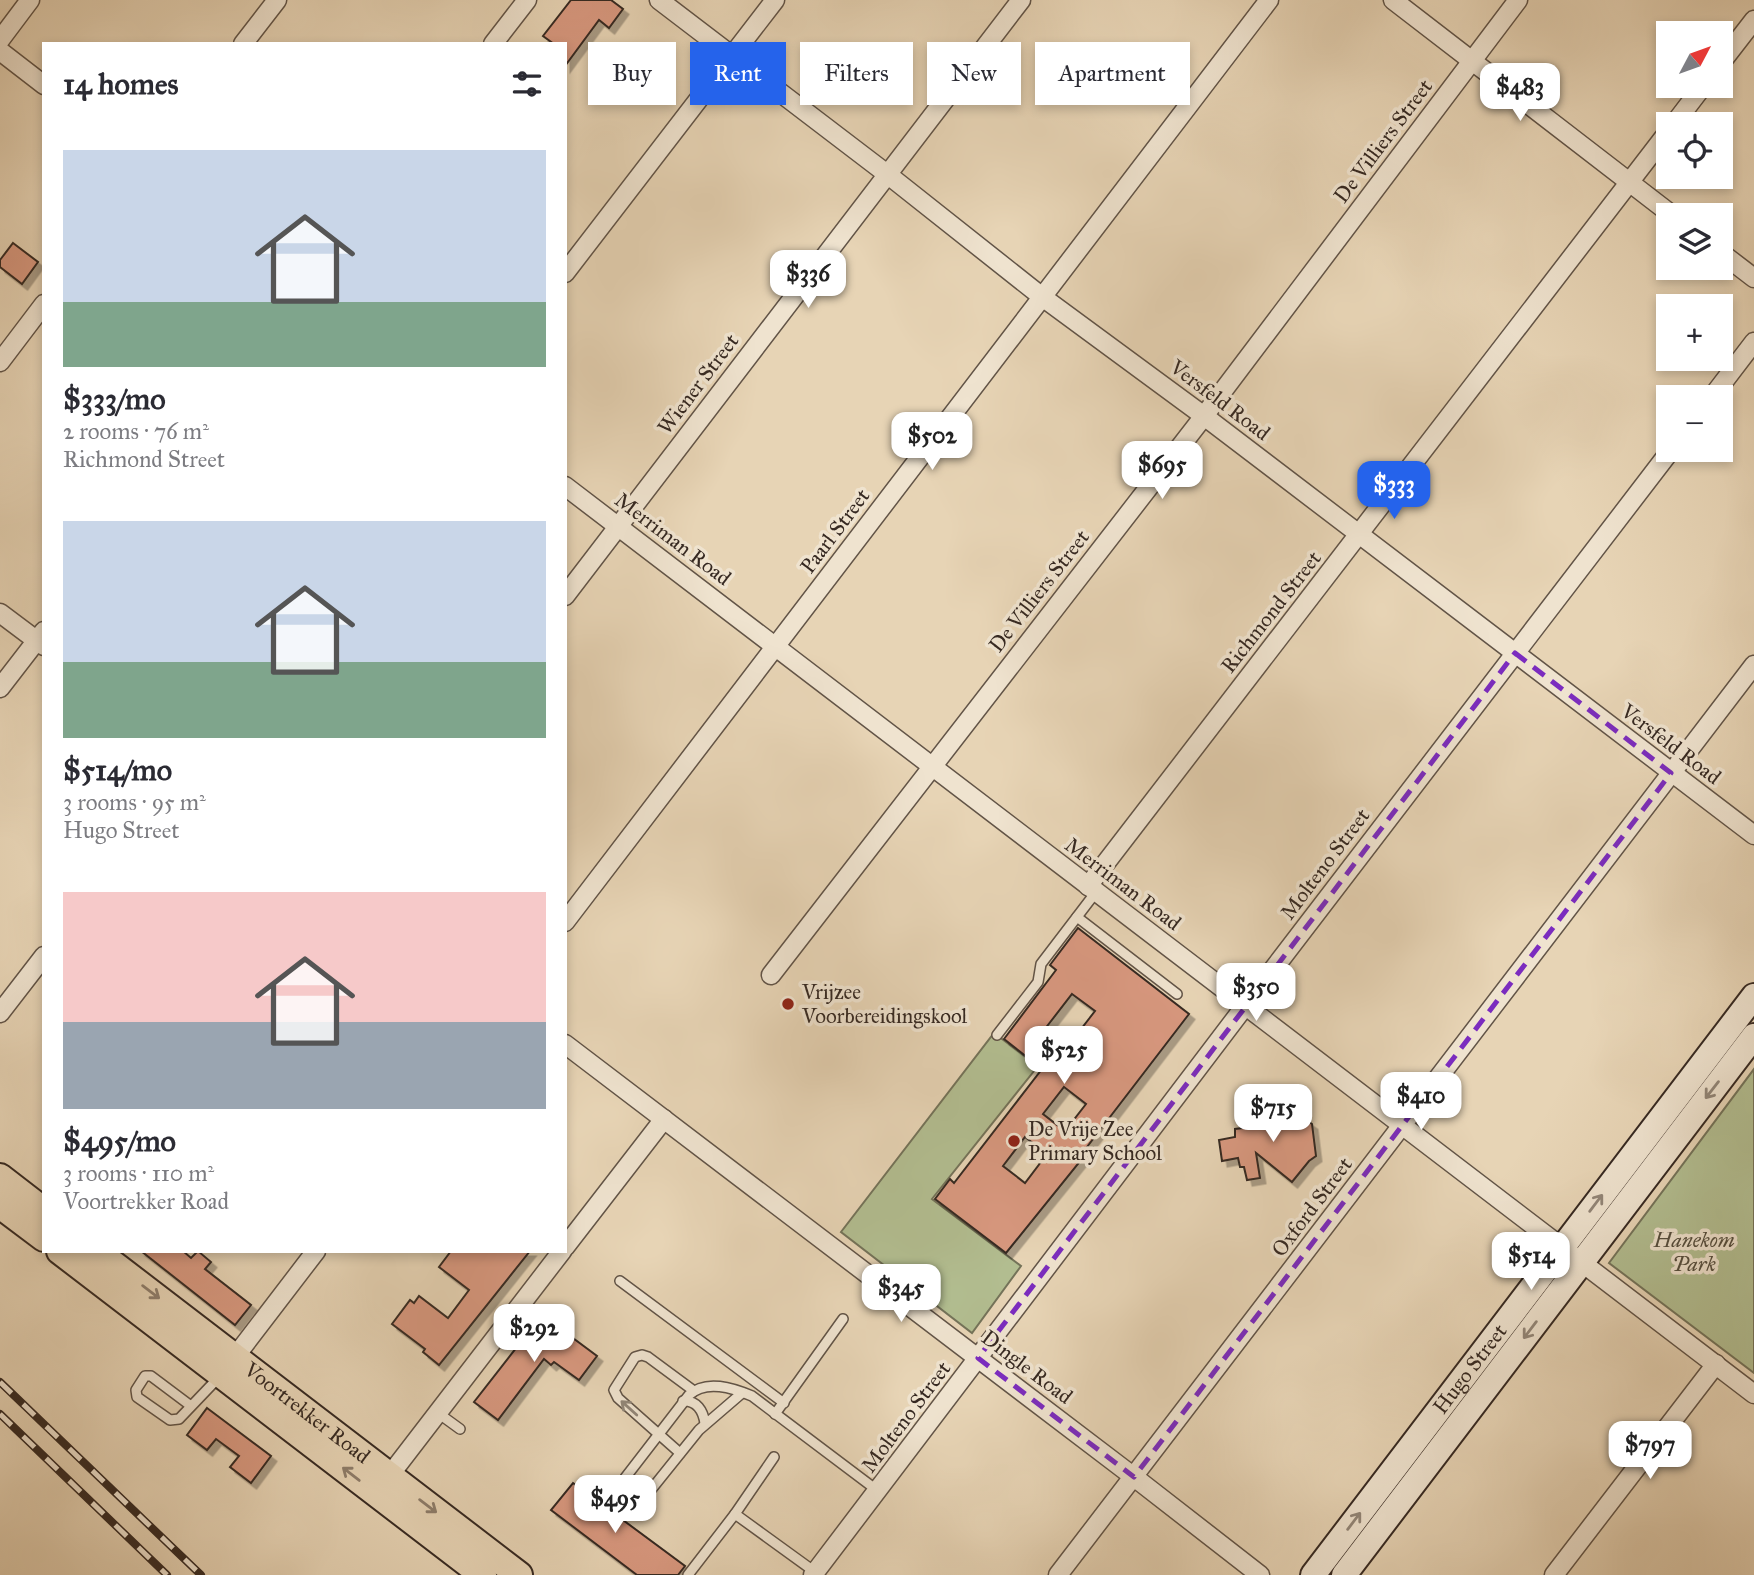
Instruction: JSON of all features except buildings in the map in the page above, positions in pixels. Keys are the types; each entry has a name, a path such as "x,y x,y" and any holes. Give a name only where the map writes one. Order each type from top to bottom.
{"main road":[{"path":"0,1177 42,1209"},
{"name":"Voortrekker Road","path":"0,1205 42,1237"},
{"name":"Voortrekker Road","path":"64,1253 229,1365"},
{"name":"Voortrekker Road","path":"98,1253 229,1365 383,1484 519,1575"},
{"name":"Voortrekker Road","path":"383,1484 483,1575"}],"street":[{"path":"0,40 30,0"},
{"path":"245,42 277,0"},
{"path":"495,42 527,0"},
{"name":"Versfeld Road","path":"659,0 714,42"},
{"path":"743,42 775,0"},
{"name":"Wiener Street","path":"567,593 1021,0"},
{"name":"Paarl Street","path":"567,919 1269,0"},
{"path":"1393,0 1656,203"},
{"name":"De Villiers Street","path":"771,975 1204,416 1518,0"},
{"path":"1733,47 1754,20"},
{"path":"0,51 42,83"},
{"name":"Versfeld Road","path":"786,97 1041,296 1204,416 1754,835"},
{"path":"1683,112 1694,98"},
{"path":"567,270 694,105"},
{"name":"Richmond Street","path":"1092,889 1656,148"},
{"path":"1733,262 1754,278"},
{"path":"0,362 42,307"},
{"path":"1721,385 1754,342"},
{"name":"Molteno Street","path":"816,1574 1245,1006 1662,462"},
{"name":"Merriman Road","path":"567,488 1754,1394"},
{"path":"0,613 41,639 0,688"},
{"name":"Oxford Street","path":"1058,1575 1754,666"},
{"path":"0,1013 42,959"},
{"name":"Hugo Street","path":"1344,1575 1754,996"},
{"name":"Hugo Street","path":"1313,1575 1571,1255 1754,1036"},
{"name":"Dingle Road","path":"567,1046 1134,1476 1260,1575"},
{"path":"567,1244 664,1119"},
{"path":"229,1365 314,1253"},
{"path":"383,1484 560,1253"},
{"path":"1554,1575 1716,1364"}],"lane":[{"path":"998,1035 1038,982 1041,964 1077,917 1092,889"},
{"path":"1077,917 1177,994"},
{"path":"620,1281 784,1403"},
{"path":"775,1414 843,1319"},
{"path":"680,1452 615,1394 616,1385 631,1361 638,1356 648,1357 694,1391"},
{"path":"191,1406 148,1375 136,1390 137,1396 170,1420 178,1419 191,1406 229,1365"},
{"path":"742,1393 705,1423 646,1496 640,1497 628,1489 624,1484 625,1478 683,1401 694,1391 704,1387 721,1386 752,1396 878,1491"},
{"path":"683,1401 691,1401 699,1407 705,1423"},
{"path":"438,1413 460,1429"},
{"path":"688,1575 774,1457"},
{"path":"735,1514 816,1574"}],"highlighted area":[{"path":"1515,653 1671,773 1134,1477 978,1358"}],"green space":[{"path":"994,1033 1038,1066 932,1199 1021,1266 972,1333 841,1232"},
{"name":"Hanekom Park","path":"1754,1069 1754,1373 1609,1263"}],"railway":[{"path":"0,1382 201,1575"},
{"path":"0,1414 167,1575"}],"place":[{"name":"Vrijzee Voorbereidingskool","path":"788,1004"},
{"name":"De Vrije Zee Primary School","path":"1014,1141"}]}
